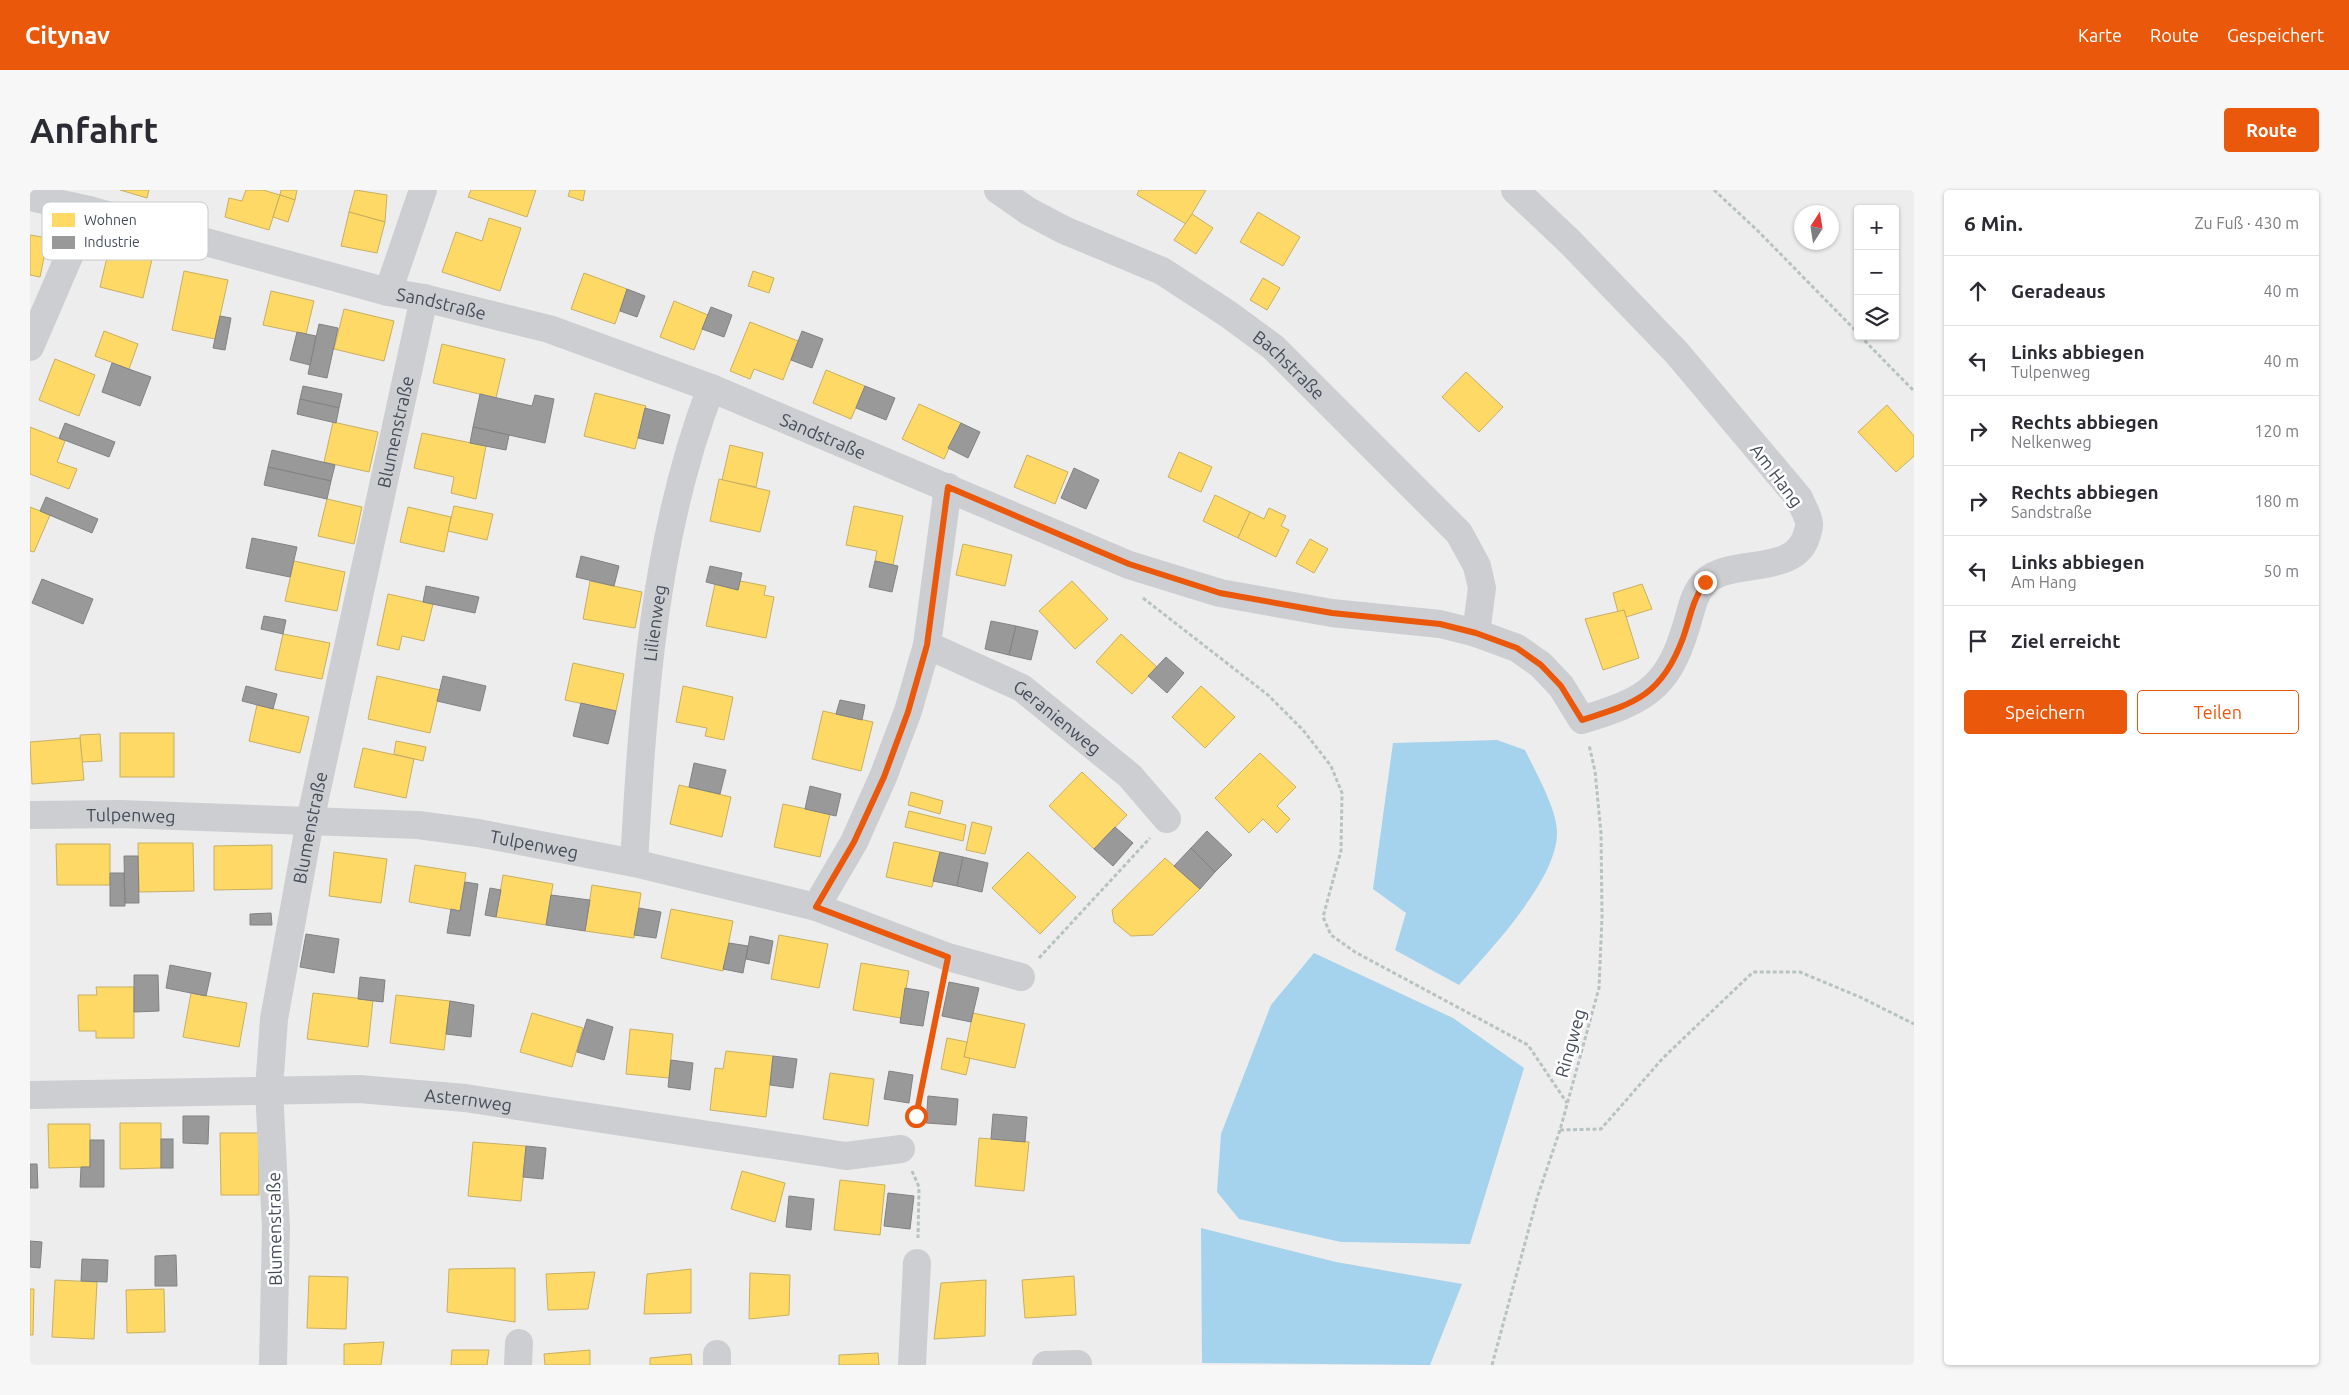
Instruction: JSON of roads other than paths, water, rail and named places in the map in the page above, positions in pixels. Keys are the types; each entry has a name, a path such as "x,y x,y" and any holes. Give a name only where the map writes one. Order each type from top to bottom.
{"street":[{"path":"388,292 423,190"},
{"name":"Bachstraße","path":"998,190 1028,211 1064,230 1162,271 1228,314 1273,347 1459,533 1477,566 1482,588 1476,633"},
{"name":"Am Hang","path":"1515,190 1570,242 1677,353 1799,498 1809,524 1806,540 1794,554 1773,563 1719,572 1705,582 1695,596 1683,638 1669,672 1644,697 1582,720"},
{"name":"Sandstraße","path":"30,197 81,202"},
{"name":"Sandstraße","path":"208,239 388,292 424,298 549,329 711,388 1129,564 1220,593 1332,613 1440,624 1476,633 1517,648 1541,665 1561,686 1582,720"},
{"path":"30,347 61,260"},
{"name":"Blumenstraße","path":"273,1365 276,1228 270,1089 274,1019 310,820 424,298"},
{"name":"Lilienweg","path":"634,863 641,760 663,568 676,498 696,427 711,388"},
{"path":"816,907 854,842 884,777 908,712 927,645 948,487"},
{"name":"Geranienweg","path":"927,645 1022,688 1130,776 1167,819"},
{"name":"Tulpenweg","path":"30,815 121,814 310,820 418,825 478,834 634,863 816,907 948,957 1021,977"},
{"name":"Asternweg","path":"30,1095 270,1089 359,1089 466,1098 846,1156 902,1149"},
{"path":"912,1365 917,1264"},
{"path":"1046,1365 1078,1364"}],"water":[{"path":"1497,740 1525,750 1545,790 1553,812 1557,832 1554,851 1535,892 1504,934 1459,985 1395,950 1406,913 1373,889 1393,743"},
{"path":"1314,953 1453,1018 1524,1068 1470,1244 1341,1242 1239,1219 1217,1192 1221,1134 1271,1005"},
{"path":"1201,1228 1336,1262 1462,1284 1430,1365 1202,1363"}]}
